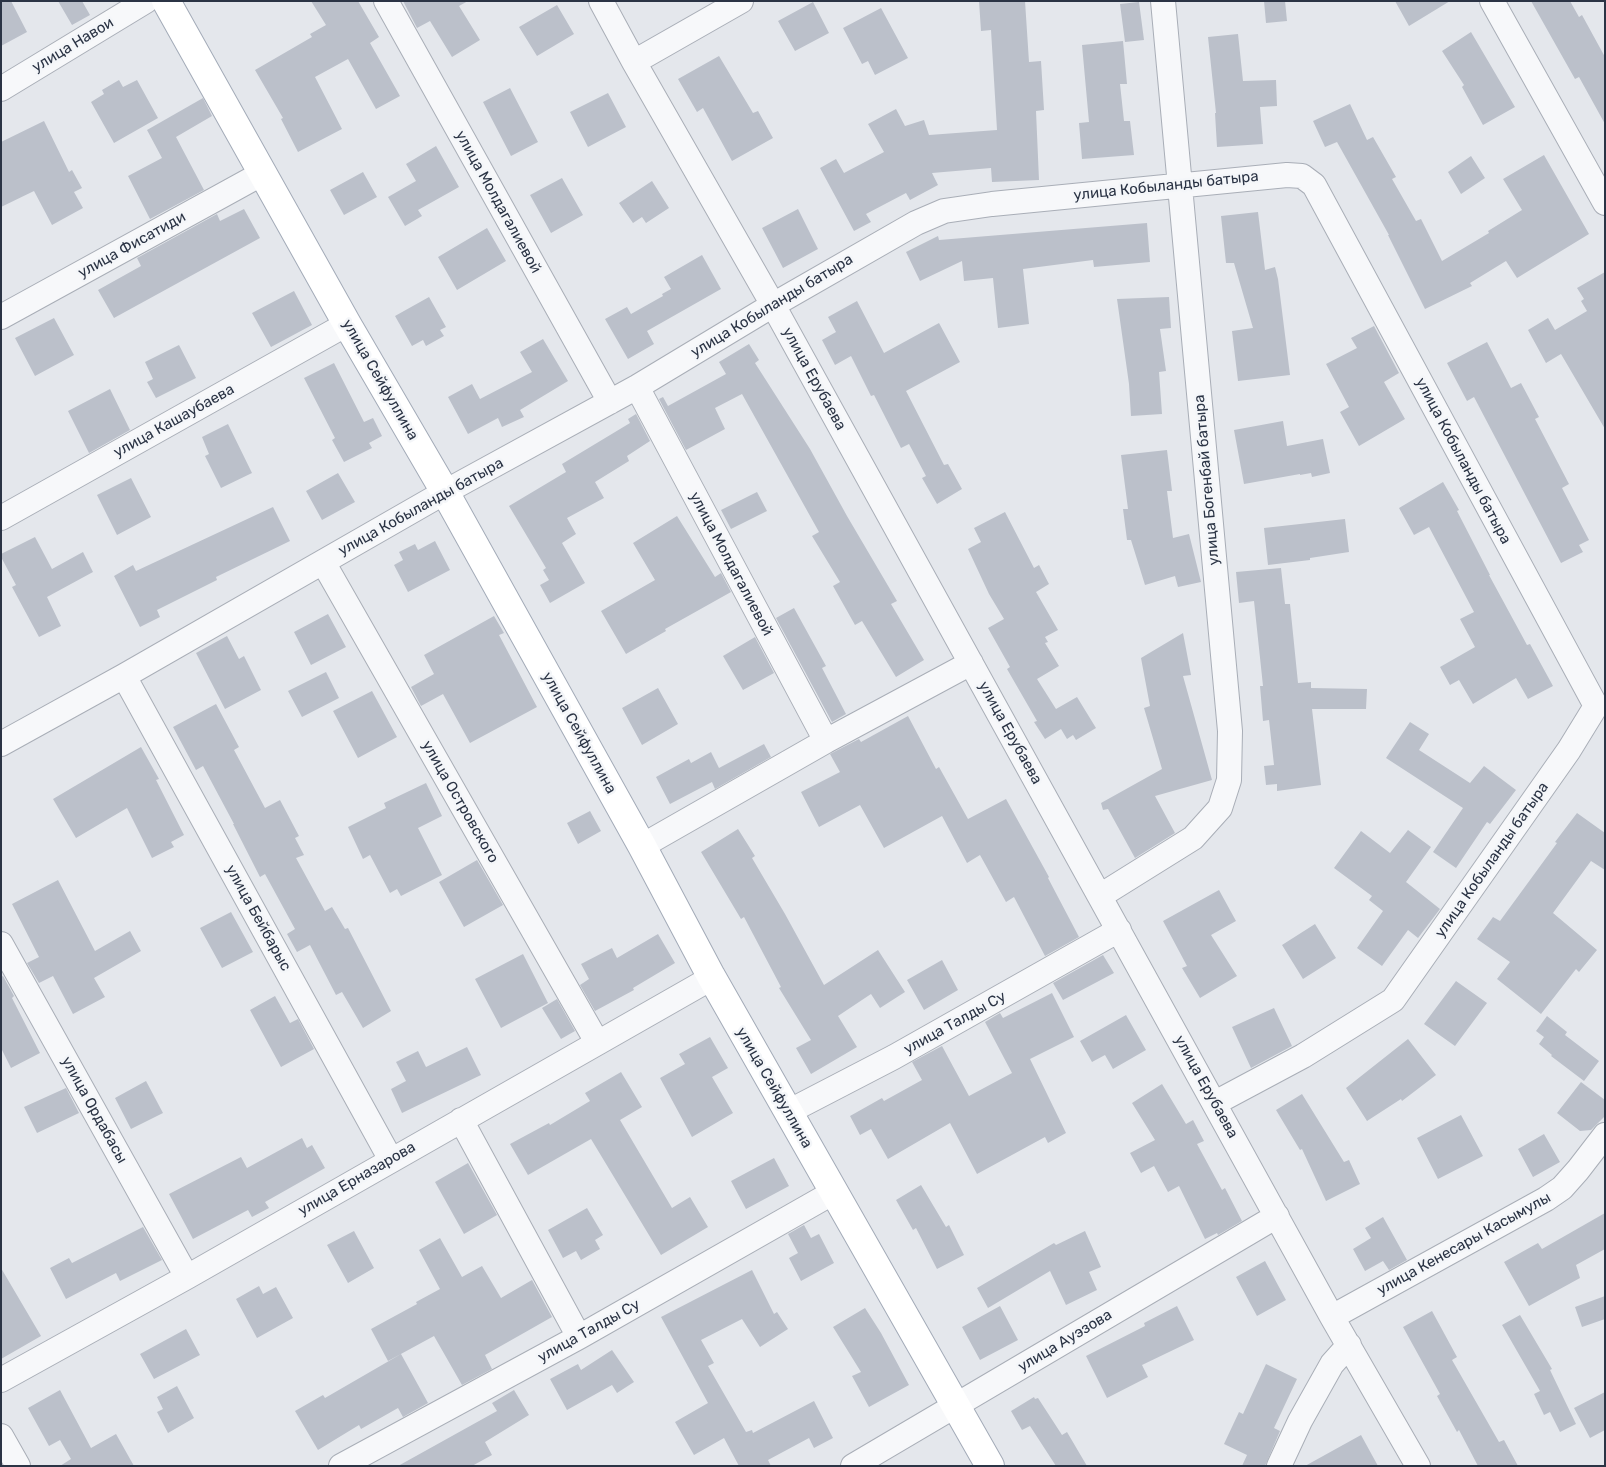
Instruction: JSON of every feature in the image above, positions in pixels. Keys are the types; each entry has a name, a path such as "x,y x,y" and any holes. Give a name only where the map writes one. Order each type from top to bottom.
{"main road":[{"name":"улица Сейфуллина","path":"166,1 445,492 642,846 711,976 990,1466"}],"street":[{"name":"улица Навои","path":"1,89 146,1"},
{"name":"улица Молдагалиевой","path":"386,1 610,402"},
{"name":"улица Ерубаева","path":"601,1 972,663 1332,1317 1418,1466"},
{"path":"634,62 740,1"},
{"name":"улица Богенбай батыра","path":"1100,896 1194,838 1220,808 1229,780 1230,731 1163,1"},
{"path":"1492,1 1605,203"},
{"name":"улица Фисатиди","path":"1,317 263,173"},
{"name":"улица Кобыланды батыра","path":"1,744 124,676 445,492 637,387 773,305 916,223 944,211 992,204 1287,175 1302,176 1314,185 1600,703 1570,750 1393,1000 1303,1056 1215,1104"},
{"name":"улица Кашаубаева","path":"1,518 348,324"},
{"name":"улица Молдагалиевой","path":"637,387 826,741"},
{"name":"улица Островского","path":"323,562 597,1042"},
{"path":"642,846 826,741 972,663"},
{"name":"улица Бейбарыс","path":"124,676 392,1160"},
{"name":"улица Талды Су","path":"788,1112 894,1057 1119,930"},
{"name":"улица Ордабасы","path":"1,944 187,1277"},
{"name":"улица Ерназарова","path":"1,1380 187,1277 701,984 711,976"},
{"path":"461,1120 579,1337"},
{"name":"улица Кенесары Касымулы","path":"1332,1317 1546,1199 1562,1188 1605,1135"},
{"name":"улица Талды Су","path":"341,1466 579,1337 834,1192"},
{"name":"улица Ауэзова","path":"853,1466 1277,1216"},
{"path":"1278,1466 1300,1421 1332,1364 1349,1345"},
{"path":"1,1436 18,1466"}],"building":[{"path":"1,1 11,1 27,32 1,46"},
{"path":"58,1 82,1 90,15 72,25"},
{"path":"311,1 358,1 379,37 370,43 400,96 376,109 348,59 315,77 342,129 298,152 281,119 283,118 255,70 312,37 310,34 326,25"},
{"path":"403,1 468,1 459,6 480,40 452,57 430,21 417,28"},
{"path":"979,1 1025,1 1029,62 1041,61 1044,110 1036,111 1039,180 992,182 991,168 932,173 938,185 910,200 906,193 866,214 871,222 854,231 820,168 836,159 844,173 884,152 868,124 896,109 905,126 924,120 929,135 997,130 991,30 981,31"},
{"path":"1264,1 1285,1 1287,21 1266,23"},
{"path":"1395,1 1450,1 1409,26"},
{"path":"1531,1 1570,1 1579,17 1582,15 1605,57 1605,124 1579,77 1575,79"},
{"path":"813,2 829,33 795,51 778,21"},
{"path":"1139,2 1144,40 1125,42 1120,4"},
{"path":"557,5 574,34 537,56 519,27"},
{"path":"881,8 908,58 875,75 868,61 862,64 843,28"},
{"path":"1471,32 1515,107 1483,125 1462,87 1464,85 1442,51"},
{"path":"1238,34 1243,81 1276,80 1277,106 1260,107 1263,144 1217,147 1216,113 1208,37"},
{"path":"1123,41 1127,84 1120,84 1124,121 1130,121 1134,155 1082,159 1079,123 1089,122 1082,45"},
{"path":"719,56 753,113 758,111 773,138 732,161 703,108 697,112 678,79"},
{"path":"119,80 123,87 137,80 158,118 114,143 91,102 104,94 102,90"},
{"path":"510,88 538,142 511,156 483,102"},
{"path":"608,93 626,127 588,147 570,112"},
{"path":"203,98 212,116 176,137 204,190 150,219 128,176 162,158 147,130"},
{"path":"1350,104 1367,140 1373,137 1396,177 1392,179 1416,221 1421,219 1442,261 1489,233 1488,231 1522,210 1503,179 1544,155 1589,234 1517,278 1506,261 1470,283 1472,286 1425,309 1389,235 1337,142 1325,147 1313,121"},
{"path":"44,121 69,172 72,170 82,188 74,192 83,208 52,225 34,191 1,207 1,142"},
{"path":"436,146 459,187 418,210 422,216 405,226 388,197 416,181 406,164"},
{"path":"1471,156 1485,178 1461,194 1448,172"},
{"path":"363,172 377,197 344,215 330,190"},
{"path":"562,178 583,215 551,233 530,195"},
{"path":"652,181 669,208 646,223 642,217 633,223 619,203"},
{"path":"244,209 260,238 114,318 98,290 141,266 137,258 217,214 220,221"},
{"path":"798,209 818,249 783,268 762,228"},
{"path":"1258,212 1265,270 1275,267 1278,279 1290,375 1238,381 1232,331 1253,328 1234,263 1226,263 1221,216"},
{"path":"1147,223 1150,262 1094,267 1093,260 1023,269 1029,324 998,328 993,278 964,281 962,261 920,281 906,252 938,236 939,240"},
{"path":"487,228 506,261 457,290 438,257"},
{"path":"702,255 721,289 647,331 654,344 628,359 605,319 627,307 631,314 663,296 662,294 671,289 664,277"},
{"path":"1605,272 1605,429 1561,354 1546,363 1528,330 1548,318 1555,330 1587,311 1581,301 1584,299 1577,288"},
{"path":"294,291 312,325 271,347 252,313"},
{"path":"429,297 446,327 440,330 444,336 426,346 423,340 412,346 395,316"},
{"path":"1169,297 1171,328 1160,329 1166,371 1159,372 1162,414 1131,416 1129,384 1117,299"},
{"path":"857,301 884,353 939,323 960,362 906,391 944,465 948,464 962,489 937,504 922,478 926,476 909,444 901,448 874,395 871,396 851,356 835,365 822,340 836,332 828,317"},
{"path":"54,318 74,355 35,376 15,338"},
{"path":"1374,326 1399,373 1384,382 1405,419 1359,446 1340,412 1349,407 1326,364 1357,348 1351,338"},
{"path":"543,339 568,381 520,410 524,417 502,427 498,418 468,434 448,397 472,384 480,399 532,372 520,352"},
{"path":"1487,342 1511,388 1521,383 1539,417 1535,419 1569,484 1562,488 1589,540 1579,545 1583,552 1561,563 1474,397 1467,401 1447,363"},
{"path":"749,344 759,360 755,363 810,449 897,601 891,604 924,660 896,677 862,621 855,625 833,586 840,582 812,536 819,532 742,394 715,408 725,429 686,450 659,399 663,397 668,406 726,374 719,362"},
{"path":"179,345 196,378 156,398 147,382 153,379 145,362"},
{"path":"334,363 364,422 373,418 382,436 369,443 372,448 344,462 332,440 335,438 304,378"},
{"path":"110,389 130,430 89,453 68,411"},
{"path":"636,414 650,441 627,456 629,461 595,482 604,498 567,518 576,534 562,543 585,583 550,603 540,585 549,580 543,570 546,568 509,506 566,472 562,464 630,423 628,419"},
{"path":"1283,421 1287,446 1323,439 1330,473 1312,477 1311,473 1300,474 1244,484 1234,430"},
{"path":"228,424 252,473 221,488 205,456 209,454 202,437"},
{"path":"1167,450 1172,491 1167,491 1173,538 1189,534 1201,582 1178,587 1175,576 1145,585 1131,540 1127,540 1123,509 1128,509 1121,455"},
{"path":"338,473 355,502 322,520 306,491"},
{"path":"131,478 151,517 117,535 97,495"},
{"path":"1443,482 1459,510 1457,511 1489,575 1527,645 1530,644 1553,686 1528,699 1516,678 1473,704 1459,680 1450,685 1440,667 1475,647 1460,619 1474,612 1429,527 1414,535 1399,508"},
{"path":"757,492 767,511 731,529 721,510"},
{"path":"273,507 290,541 216,577 217,580 157,610 160,617 140,627 114,576 133,565 136,571"},
{"path":"1005,512 1034,568 1039,565 1049,584 1036,592 1058,630 1045,637 1048,642 1045,643 1059,666 1037,679 1056,709 1077,697 1096,728 1076,740 1073,735 1067,739 1061,729 1045,739 1034,722 1037,721 1007,669 1010,667 988,628 1004,619 989,594 968,549 981,542 974,528"},
{"path":"677,516 715,577 721,573 731,592 665,629 666,631 626,654 601,611 655,580 633,543"},
{"path":"1345,519 1349,552 1310,558 1310,560 1268,565 1264,528"},
{"path":"35,537 52,569 83,552 93,572 47,597 61,626 39,637 12,587 16,585 1,557 1,554"},
{"path":"435,541 450,570 408,592 394,565 403,560 399,552 415,544 418,550"},
{"path":"1281,568 1285,604 1290,604 1298,683 1311,682 1311,688 1367,689 1366,709 1312,709 1321,785 1277,791 1277,784 1266,785 1264,766 1274,765 1269,720 1263,721 1260,686 1263,686 1254,601 1239,603 1236,572"},
{"path":"794,608 826,666 822,668 846,714 832,722 776,618"},
{"path":"328,614 346,647 311,665 294,632"},
{"path":"494,616 504,633 499,635 537,707 470,743 443,694 421,706 411,687 434,674 424,655"},
{"path":"1183,633 1191,675 1183,676 1212,780 1155,796 1175,833 1135,858 1108,809 1103,810 1101,803 1162,769 1144,708 1150,706 1141,658"},
{"path":"227,636 239,659 244,656 261,690 225,709 196,653"},
{"path":"755,637 774,673 743,690 723,656"},
{"path":"326,672 339,698 302,717 288,691"},
{"path":"658,688 678,724 642,745 622,708"},
{"path":"372,691 397,737 358,758 333,711"},
{"path":"216,704 239,747 234,750 265,808 280,800 299,836 295,838 304,855 296,858 325,911 332,907 345,929 348,928 391,1011 363,1028 342,992 336,995 310,945 297,952 287,934 295,929 265,874 260,877 203,766 196,770 173,727"},
{"path":"908,716 936,769 939,767 968,819 1006,799 1049,877 1079,937 1045,956 1014,897 1006,902 980,855 967,863 942,816 884,848 860,805 819,827 801,792 840,772 830,754 859,739 861,742"},
{"path":"1410,722 1429,734 1419,750 1470,783 1484,766 1516,790 1490,824 1487,822 1456,868 1433,852 1463,808 1386,758"},
{"path":"764,744 771,757 715,789 712,782 670,804 656,777 689,759 691,763 711,752 719,768"},
{"path":"141,747 159,779 156,780 184,835 171,842 174,847 152,858 127,808 76,838 53,799"},
{"path":"426,783 442,816 418,828 442,875 401,896 397,889 390,893 370,855 363,859 348,827 386,808 384,803"},
{"path":"590,811 601,831 578,844 567,823"},
{"path":"1577,813 1605,833 1605,870 1591,861 1553,913 1597,950 1579,972 1576,969 1541,1014 1497,979 1510,962 1477,939 1493,917 1500,921"},
{"path":"738,829 755,856 752,858 824,985 878,950 905,992 880,1008 871,994 838,1016 857,1047 811,1074 796,1048 811,1040 779,988 781,987 744,917 741,919 701,852"},
{"path":"1408,830 1431,847 1406,882 1440,909 1418,938 1408,930 1382,966 1357,948 1383,911 1369,900 1372,896 1334,868 1361,831 1390,853"},
{"path":"477,860 503,905 464,927 439,882"},
{"path":"58,880 95,951 130,931 141,951 94,978 105,997 73,1014 53,976 39,983 27,963 39,957 12,904"},
{"path":"1219,890 1236,921 1211,935 1237,976 1200,998 1182,968 1187,966 1163,921"},
{"path":"231,912 253,952 222,968 200,928"},
{"path":"1315,924 1336,958 1303,979 1282,945"},
{"path":"658,934 675,963 633,988 634,990 595,1011 580,985 589,979 581,964 612,948 617,958"},
{"path":"523,954 548,1003 501,1028 475,979"},
{"path":"1103,955 1114,973 1063,1000 1053,983"},
{"path":"942,960 958,990 924,1010 907,980"},
{"path":"3,976 40,1053 11,1068 1,1048 1,977"},
{"path":"1456,981 1487,1003 1455,1046 1424,1024"},
{"path":"1052,993 1074,1037 1030,1059 1066,1133 1048,1143 1045,1137 977,1174 950,1123 888,1159 871,1129 860,1135 850,1116 882,1098 884,1101 922,1080 912,1062 942,1046 969,1096 1012,1073 985,1022 1000,1013 1003,1018"},
{"path":"275,996 290,1023 298,1019 314,1049 281,1067 250,1010"},
{"path":"557,999 575,1031 561,1039 542,1008"},
{"path":"1274,1008 1292,1046 1251,1068 1232,1027"},
{"path":"1126,1015 1146,1050 1113,1069 1105,1055 1092,1062 1080,1041"},
{"path":"1547,1016 1567,1032 1565,1035 1599,1061 1584,1081 1551,1056 1539,1044 1544,1037 1536,1031"},
{"path":"710,1037 728,1068 712,1077 733,1113 692,1137 660,1078 685,1064 679,1054"},
{"path":"1408,1039 1436,1075 1402,1101 1401,1099 1367,1121 1346,1088"},
{"path":"467,1047 481,1075 402,1113 391,1089 406,1081 396,1062 418,1051 426,1067"},
{"path":"621,1072 642,1107 620,1120 672,1208 690,1197 708,1227 661,1255 591,1139 528,1175 510,1144 549,1123 550,1125 590,1101 585,1093"},
{"path":"146,1081 163,1113 131,1129 115,1098"},
{"path":"1581,1082 1605,1100 1605,1116 1591,1130 1580,1131 1557,1113"},
{"path":"1162,1084 1186,1124 1193,1120 1204,1141 1197,1144 1222,1190 1225,1188 1242,1221 1218,1235 1217,1233 1205,1239 1179,1186 1168,1192 1154,1166 1141,1173 1130,1153 1155,1140 1132,1103"},
{"path":"66,1088 79,1113 37,1133 24,1107"},
{"path":"1302,1094 1344,1162 1349,1160 1360,1184 1326,1201 1302,1149 1300,1150 1276,1110"},
{"path":"1461,1115 1483,1156 1438,1179 1417,1138"},
{"path":"1544,1134 1560,1162 1533,1177 1518,1149"},
{"path":"302,1138 307,1148 312,1145 325,1168 265,1202 269,1208 252,1217 248,1210 193,1239 169,1194 241,1157 247,1168"},
{"path":"774,1158 789,1186 746,1209 731,1181"},
{"path":"468,1163 497,1215 464,1234 435,1182"},
{"path":"921,1185 946,1227 949,1225 964,1255 937,1269 916,1228 913,1230 896,1200"},
{"path":"587,1208 603,1235 595,1240 600,1249 581,1260 576,1251 563,1258 548,1230"},
{"path":"1605,1213 1605,1249 1576,1265 1580,1278 1529,1306 1504,1262 1538,1243 1542,1249"},
{"path":"1383,1217 1407,1260 1389,1270 1383,1261 1365,1271 1353,1249 1371,1238 1365,1228"},
{"path":"804,1225 811,1238 819,1234 834,1263 801,1281 789,1258 798,1253 788,1234"},
{"path":"143,1227 162,1260 120,1281 116,1273 66,1299 50,1268 69,1258 72,1263"},
{"path":"354,1231 374,1268 348,1283 327,1245"},
{"path":"1085,1231 1101,1267 1089,1272 1097,1290 1066,1305 1050,1271 988,1308 977,1288 1054,1243 1056,1245"},
{"path":"440,1238 462,1277 482,1266 501,1298 532,1280 552,1317 485,1355 492,1369 462,1385 434,1336 388,1361 371,1329 440,1289 419,1250"},
{"path":"1265,1261 1286,1300 1257,1316 1236,1277"},
{"path":"1,1268 41,1336 1,1359"},
{"path":"752,1270 774,1314 777,1312 788,1329 760,1347 742,1319 701,1340 714,1363 708,1366 746,1432 752,1430 753,1433 814,1401 833,1438 814,1448 809,1438 768,1460 771,1466 739,1466 724,1438 694,1455 675,1422 708,1403 661,1317"},
{"path":"259,1286 263,1294 276,1287 293,1318 257,1338 236,1299"},
{"path":"1605,1296 1605,1319 1582,1327 1575,1307"},
{"path":"1000,1306 1018,1340 980,1360 962,1327"},
{"path":"1177,1306 1194,1340 1142,1365 1148,1377 1107,1398 1086,1356 1145,1326 1144,1323"},
{"path":"865,1308 909,1385 869,1407 852,1376 861,1372 833,1327"},
{"path":"1432,1311 1457,1357 1452,1360 1499,1442 1504,1440 1518,1466 1478,1466 1459,1430 1457,1432 1437,1396 1440,1394 1403,1327"},
{"path":"1520,1315 1552,1369 1550,1370 1576,1424 1560,1432 1550,1412 1544,1415 1534,1394 1540,1391 1502,1325"},
{"path":"186,1329 200,1355 154,1379 140,1354"},
{"path":"612,1350 634,1382 617,1393 612,1385 567,1410 550,1379 578,1364 581,1370"},
{"path":"401,1354 428,1403 403,1417 398,1408 361,1429 359,1425 318,1450 295,1411 323,1395 325,1398"},
{"path":"1266,1364 1297,1379 1274,1428 1280,1431 1265,1466 1242,1466 1247,1455 1224,1444 1239,1412 1243,1414"},
{"path":"177,1386 194,1418 168,1433 157,1412 163,1409 157,1397"},
{"path":"60,1390 91,1448 116,1434 134,1466 60,1466 71,1459 60,1440 49,1446 28,1408"},
{"path":"514,1390 529,1415 485,1442 492,1455 472,1466 398,1466 497,1411 492,1403"},
{"path":"1605,1392 1605,1430 1590,1438 1574,1408"},
{"path":"1034,1397 1035,1399 1038,1398 1062,1435 1067,1432 1087,1466 1056,1466 1030,1426 1022,1430 1011,1411"},
{"path":"1361,1435 1378,1466 1305,1466"}]}
